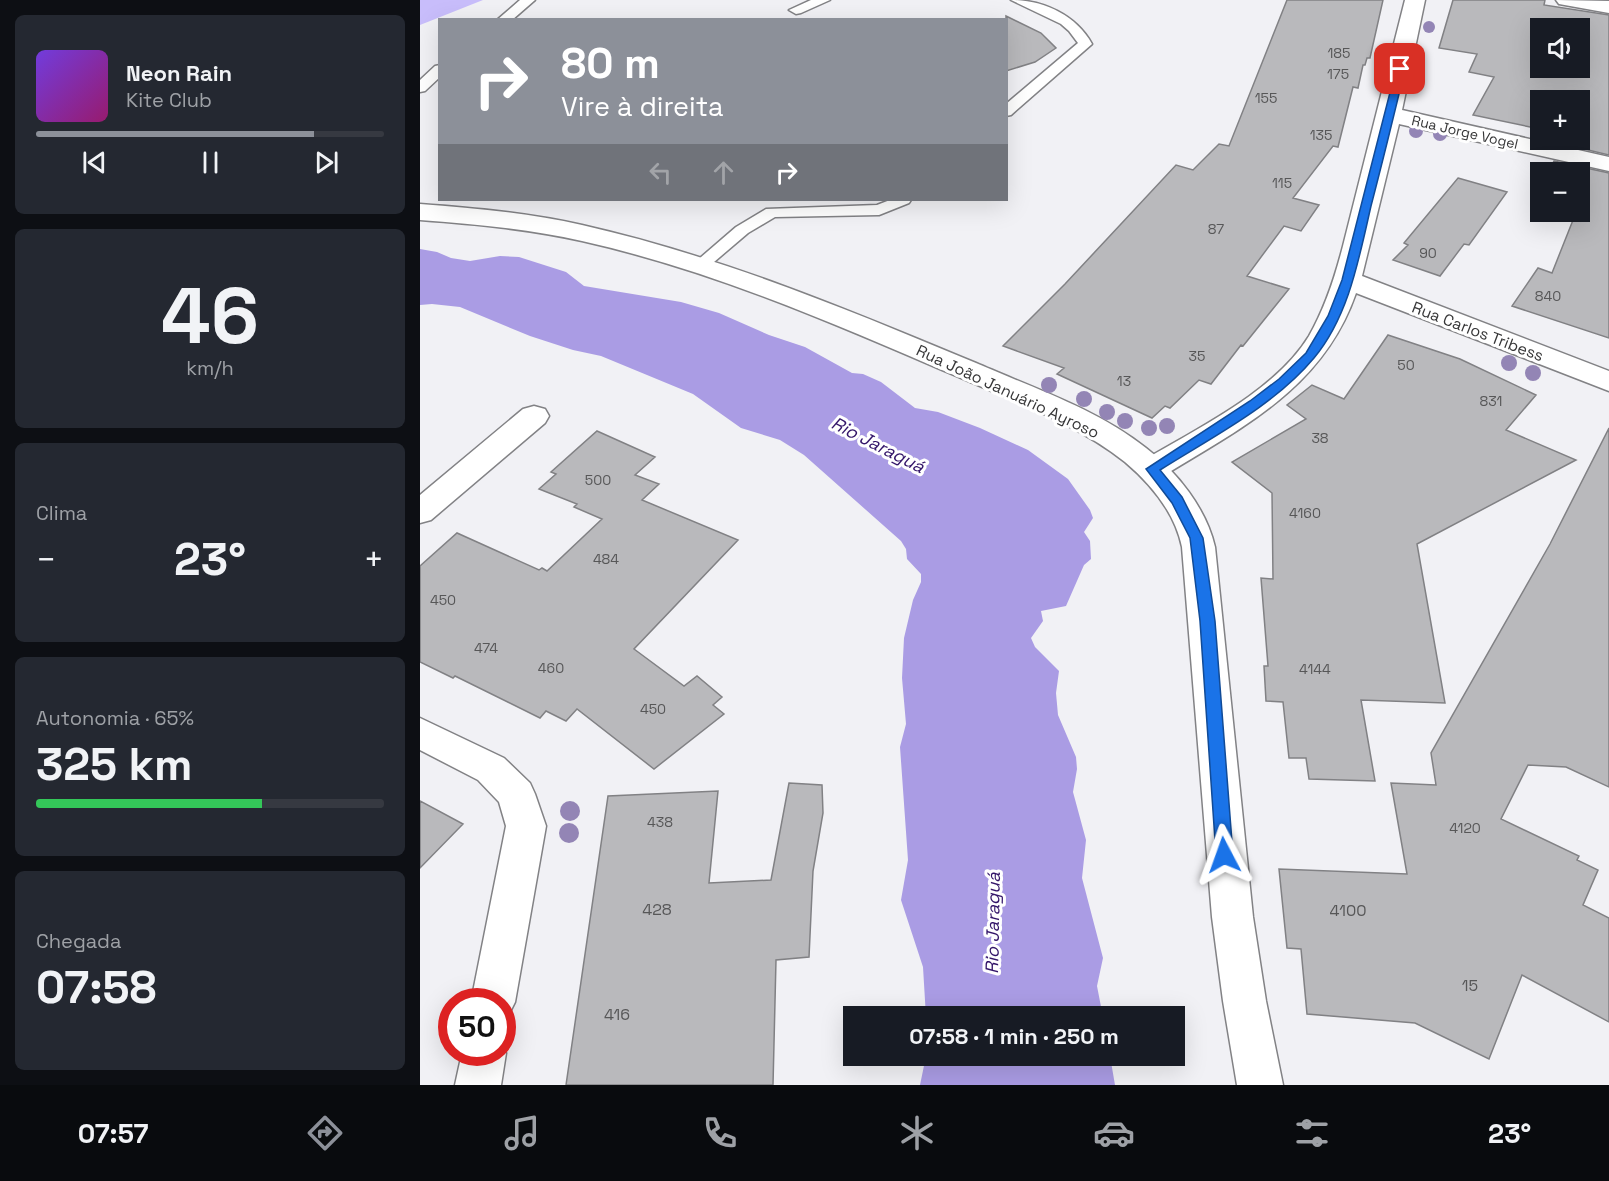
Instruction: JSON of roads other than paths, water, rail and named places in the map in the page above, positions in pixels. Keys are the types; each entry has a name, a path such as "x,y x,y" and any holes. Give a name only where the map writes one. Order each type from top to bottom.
{"street":[{"path":"1152,469 1254,404 1284,382 1310,355 1333,316 1347,280 1390,115 1415,0"},
{"path":"1566,0 1609,7"},
{"name":"Rua Jorge Vogel","path":"1390,115 1609,164"},
{"name":"Rua João Januário Ayroso","path":"420,212 488,217 581,232 701,264 786,293 1018,392 1098,432 1152,469 1177,501 1196,538 1207,621 1224,855 1233,934 1245,1013 1260,1085"},
{"name":"Rua Carlos Tribess","path":"1347,280 1609,382"},
{"path":"420,512 534,416"},
{"path":"420,734 491,769 516,794 526,826 497,988"},
{"path":"478,1085 482,1066"}],"lane":[{"path":"506,18 528,0"},
{"path":"796,10 823,0"},
{"path":"1008,110 1085,44 1082,34 1072,25 1018,0"},
{"path":"420,88 438,71"},
{"path":"701,264 742,230 772,212 879,210 901,201"}],"water":[{"name":"Rio Jaraguá","path":"420,249 470,261 500,256 519,257 566,272 584,286 681,302 719,313 769,335 805,347 852,373 863,374 881,382 915,408 938,412 1028,450 1068,479 1093,518 1084,532 1090,541 1091,559 1084,565 1066,606 1041,611 1043,621 1031,638 1035,647 1059,671 1056,693 1058,715 1076,757 1077,769 1073,792 1086,840 1082,878 1103,958 1097,986 1101,1006 925,1006 923,967 901,900 908,860 900,747 906,724 902,678 904,638 913,600 921,582 921,574 907,559 906,549 901,541 804,455 780,440 741,428 693,394 601,356 573,350 530,336 460,307 420,305"},
{"path":"924,1066 1112,1066 1115,1085 920,1085"}]}
